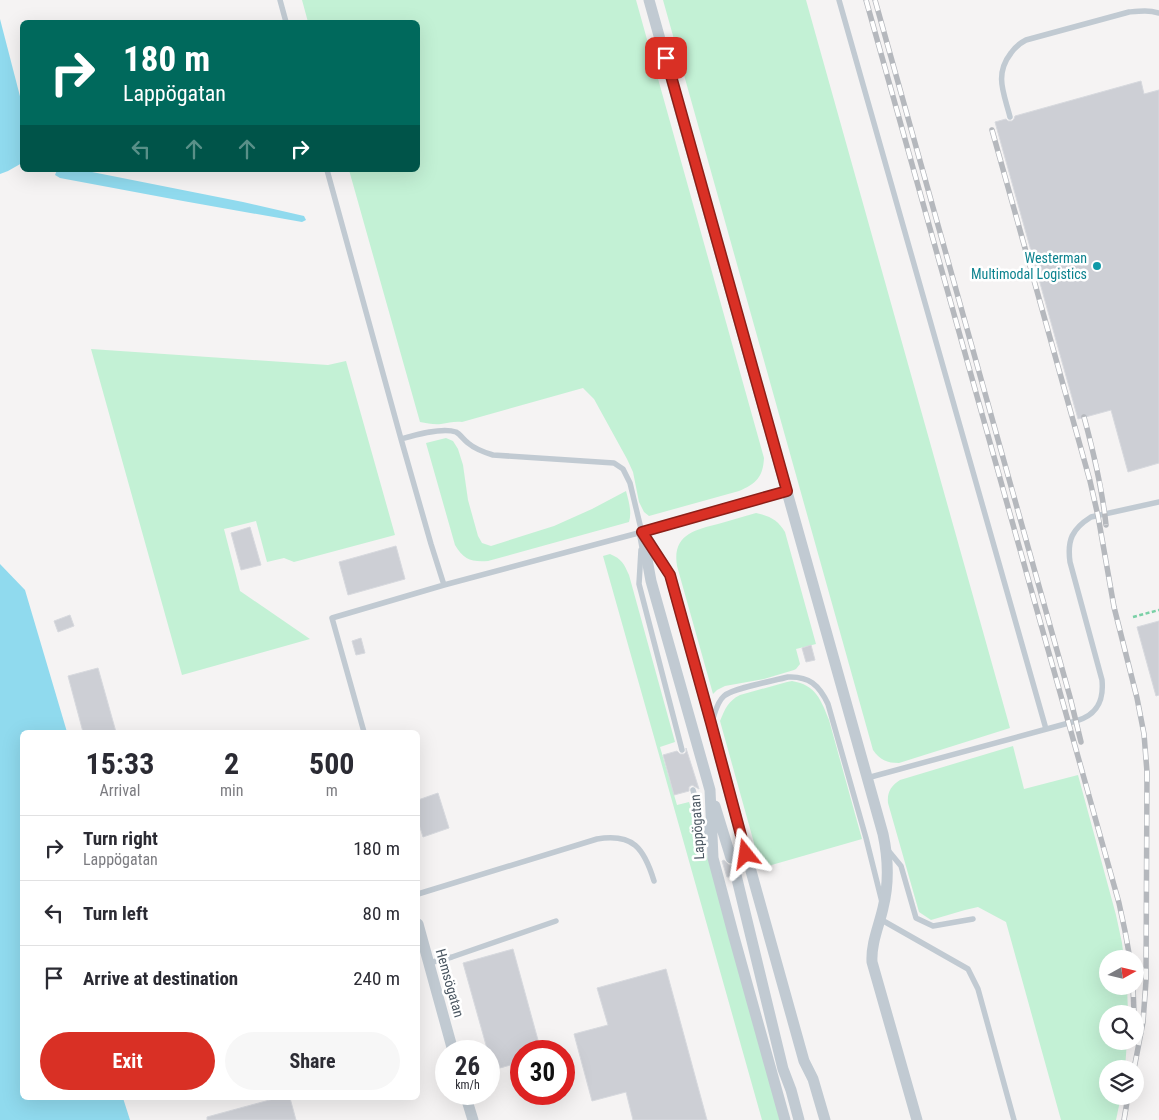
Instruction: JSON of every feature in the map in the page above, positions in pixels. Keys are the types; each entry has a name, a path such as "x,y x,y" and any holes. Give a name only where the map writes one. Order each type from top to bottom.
{"street":[{"path":"649,0 883,834 886,848 886,892 873,945 872,962 917,1120"},
{"path":"746,854 670,575 642,532 787,491"},
{"name":"Lappögatan","path":"642,532 651,581 710,790 714,858 729,920 785,1120"},
{"path":"710,790 731,858"},
{"path":"751,871 804,1061 813,1079 824,1120"},
{"path":"736,875 784,1069 799,1117"},
{"name":"Hemsögatan","path":"420,931 451,1040"},
{"path":"468,1105 472,1120"}],"lane":[{"path":"280,0 285,20"},
{"path":"838,0 1046,729"},
{"path":"1010,117 1003,92 1001,73 1008,56 1020,43 1130,12 1151,10 1159,12"},
{"path":"328,172 401,439 444,585"},
{"path":"401,439 423,433 442,431 457,433 466,442 492,455 614,463 623,468 630,483 642,532 639,584 682,750"},
{"path":"867,778 1081,720 1092,713 1102,698 1102,680 1070,562 1069,550 1071,539 1075,530 1090,518 1159,502"},
{"path":"363,730 332,618 444,585 642,532"},
{"path":"711,723 720,700 728,693 738,689 795,676 808,680 820,689 828,704 866,838 882,914 968,969 978,989 1014,1120"},
{"path":"694,790 714,858"},
{"path":"420,893 608,837 633,844 643,853 654,881"},
{"path":"886,848 900,866 916,918 933,926 973,918"},
{"path":"429,963 452,957 556,921"}],"path":[{"path":"1133,617 1159,610"}],"green space":[{"path":"302,0 636,0 764,458 760,475 750,486 739,491 649,516 644,512 639,502 633,472 627,459 594,399 583,388 462,422 436,424 420,422 350,172 420,172 420,20 307,20"},
{"path":"663,0 806,0 1010,728 899,763 884,760 873,750"},
{"path":"91,349 328,365 346,361 395,535 294,562 284,558 267,562 256,521 224,529 240,591 310,639 182,675"},
{"path":"446,438 453,441 458,449 463,465 468,500 478,536 482,543 491,546 554,526 626,491 630,511 629,522 488,561 468,559 455,545 426,443"},
{"path":"756,513 773,519 785,532 816,644 796,649 800,664 794,670 764,679 725,686 713,694 677,566 676,556 678,547 681,541 693,532"},
{"path":"610,554 622,562 629,575 675,742 660,747 677,805 689,802 712,871 781,1120 762,1120 603,556"},
{"path":"792,681 807,686 812,690 823,706 829,720 862,839 761,868 720,721 725,709 736,697"},
{"path":"1013,746 1024,789 1078,775 1116,915 1123,950 1099,950 1099,995 1127,995 1128,1005 1099,1005 1099,1050 1126,1050 1126,1060 1099,1060 1099,1105 1119,1105 1116,1120 1061,1120 1006,922 978,907 931,920 919,912 888,803 890,790 900,780"}],"water":[{"path":"0,19 20,96 20,164 0,174"},
{"path":"56,172 92,172 243,202 304,216 306,220 302,222 183,201 60,178 55,175"},
{"path":"0,564 25,590 66,730 20,730 20,1100 124,1100 130,1120 0,1120"}],"building":[{"name":"Westerman Multimodal Logistics","path":"1141,81 1144,94 1159,90 1159,463 1128,472 1111,410 1078,419 995,122 1006,119 1012,121 1015,116"},
{"path":"250,527 261,565 241,570 231,533"},
{"path":"396,546 405,579 348,595 339,562"},
{"path":"70,615 74,626 58,632 54,621"},
{"path":"1159,621 1159,695 1156,696 1137,627"},
{"path":"361,638 365,653 356,655 352,641"},
{"path":"811,645 815,660 806,662 802,648"},
{"path":"98,668 115,730 82,730 68,676"},
{"path":"686,748 699,789 692,785 689,787 689,791 674,795 663,755 677,751 680,754 684,754"},
{"path":"438,793 449,828 423,837 420,827 420,799"},
{"path":"753,852 755,852 760,868 749,864 745,866 743,873 739,868 734,868 731,870 729,877 727,877 722,861 724,860 729,865 733,865 737,863 739,856 744,861 748,861 753,856"},
{"path":"513,949 538,1040 510,1040 510,1065 500,1068 500,1040 485,1040 463,963"},
{"path":"666,969 707,1120 633,1120 626,1092 592,1101 574,1034 608,1025 597,988"},
{"path":"270,1100 291,1100 296,1120 207,1120 207,1117"}],"railway":[{"path":"866,0 1119,903 1128,950"},
{"path":"875,0 1081,742"},
{"path":"992,130 1090,481 1114,607 1144,734 1147,772 1146,981 1143,1022 1136,1060"},
{"path":"1084,417 1097,471 1106,525"},
{"path":"1133,995 1134,1005"},
{"path":"1124,1120 1126,1105"}],"place":[{"name":"Westerman Multimodal Logistics","path":"1097,266"}],"route":[{"path":"666,58 787,491 642,532 670,575 746,854"}]}
